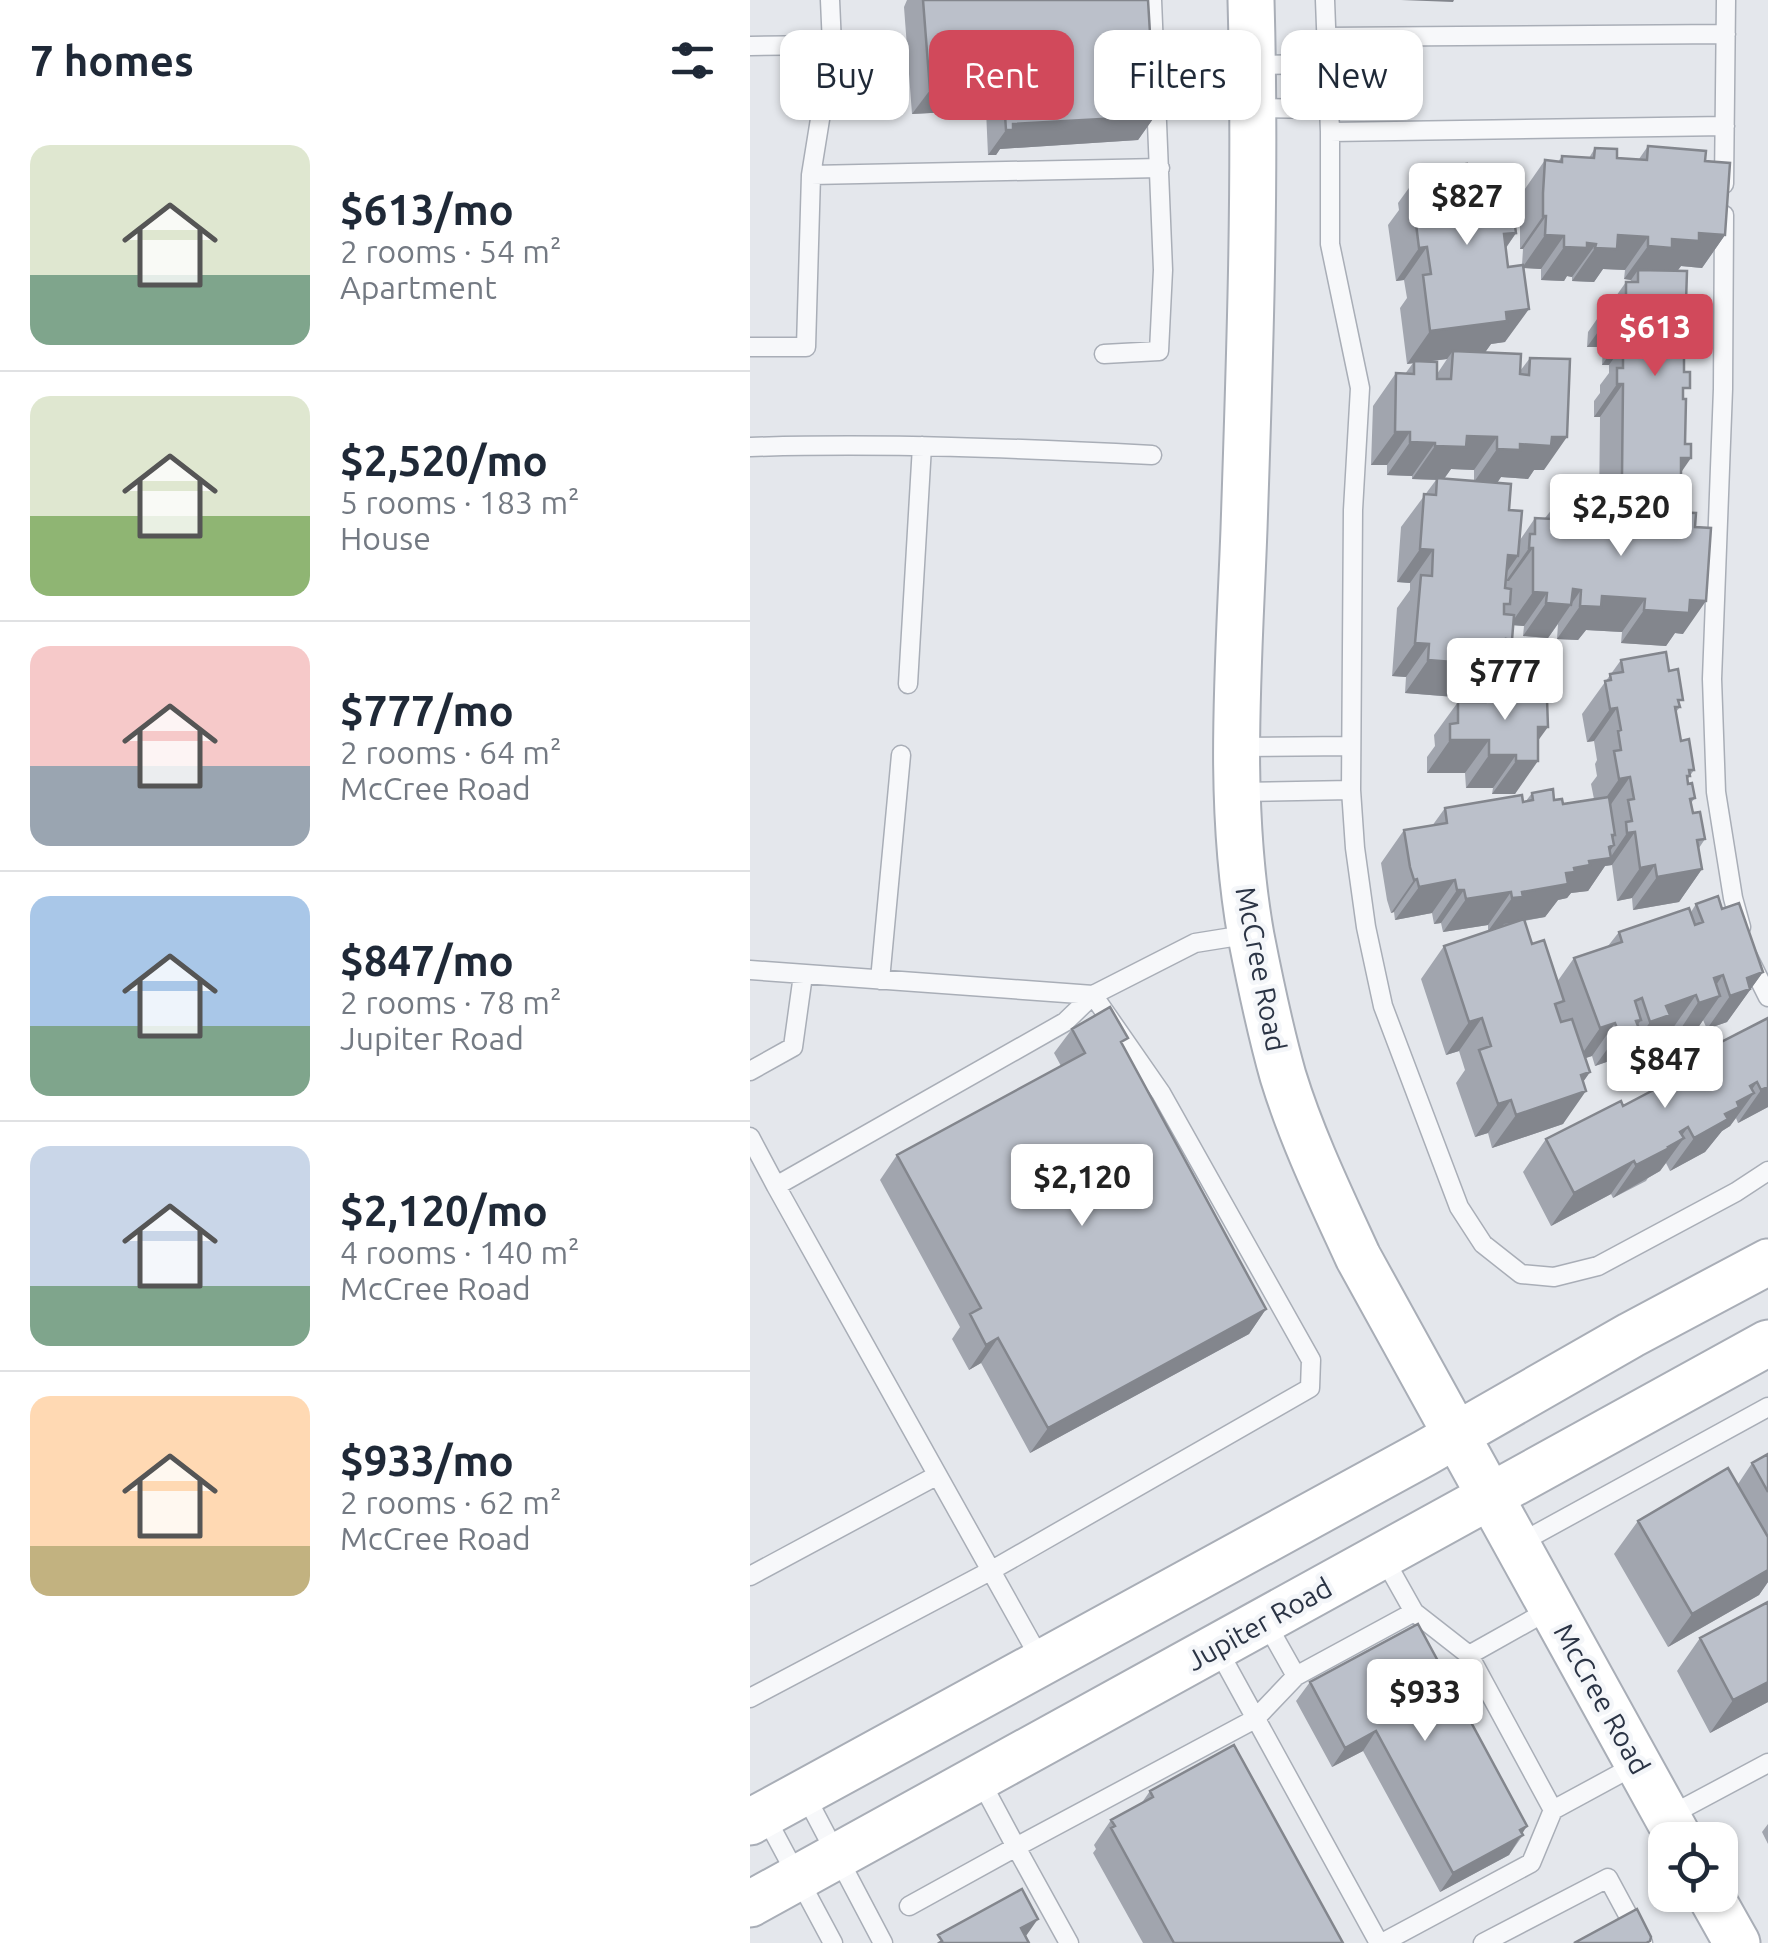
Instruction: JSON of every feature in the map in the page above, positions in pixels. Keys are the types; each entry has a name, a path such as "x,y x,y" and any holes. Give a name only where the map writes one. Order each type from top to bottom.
{"main road":[{"name":"McCree Road","path":"1251,0 1252,30"},
{"name":"McCree Road","path":"1252,120 1236,792 1251,934 1284,1076 1316,1164 1358,1257 1670,1822"},
{"path":"755,1809 804,1792 893,1744 1768,1262"},
{"name":"Jupiter Road","path":"750,1904 1768,1343"},
{"path":"755,1809 815,1761 893,1744"},
{"path":"1720,1912 1737,1943"}],"lane":[{"path":"830,0 831,30"},
{"path":"1104,354 1160,351 1163,270 1152,0"},
{"path":"1325,0 1326,30"},
{"path":"1726,0 1723,390 1712,679 1716,792 1748,956 1768,996"},
{"path":"1423,36 1726,34"},
{"path":"750,46 780,46"},
{"path":"806,347 811,176 820,120"},
{"path":"1329,120 1330,244 1360,388 1352,510 1350,790 1355,848 1382,1006 1459,1207 1483,1244 1521,1274 1554,1278 1598,1266 1736,1192 1768,1170"},
{"path":"1330,132 1725,126"},
{"path":"811,176 1160,168"},
{"path":"750,347 826,347"},
{"path":"750,447 922,446 1152,456"},
{"path":"908,684 922,446"},
{"path":"1236,746 1350,746"},
{"path":"880,980 901,755"},
{"path":"1236,792 1350,790"},
{"path":"776,1186 1065,1022 1093,996 1195,943 1251,934"},
{"path":"750,970 1093,996"},
{"path":"750,1070 793,1048 802,975"},
{"path":"750,1698 992,1570 1310,1388 1311,1360 1161,1093 1093,996"},
{"path":"750,1137 1042,1663"},
{"path":"1518,1544 1768,1407"},
{"path":"750,1576 936,1476"},
{"path":"1382,1555 1414,1612 1469,1656 1554,1810"},
{"path":"1469,1656 1552,1608"},
{"path":"910,1906 1255,1718 1296,1676 1414,1612"},
{"path":"1264,1621 1296,1676"},
{"path":"1217,1648 1380,1943 1531,1863 1554,1810 1638,1764"},
{"path":"1682,1822 1768,1763"},
{"path":"978,1778 1069,1943"},
{"path":"804,1792 884,1943"},
{"path":"755,1809 834,1943"},
{"path":"1493,1941 1608,1878 1643,1943"}],"building":[{"path":"923,0 1148,0 1150,30 1094,30 1094,119 1013,124 1013,130 1006,130 1005,120 1074,120 1074,30 929,30 929,77"},
{"path":"1648,146 1706,151 1705,161 1730,163 1725,235 1699,233 1699,241 1672,239 1672,248 1648,246 1648,237 1618,235 1617,249 1595,248 1596,244 1587,243 1587,248 1564,247 1564,236 1545,235 1545,160 1562,162 1562,156 1594,158 1595,148 1617,149 1617,158 1647,160"},
{"path":"1467,164 1468,168 1495,165 1502,212 1513,211 1516,233 1504,234 1508,267 1523,265 1529,309 1506,312 1507,321 1430,331 1423,275 1431,274 1427,247 1419,248 1412,192 1424,191 1422,170"},
{"path":"1638,270 1687,271 1686,302 1692,302 1692,317 1688,317 1688,339 1684,339 1684,372 1690,372 1690,388 1683,388 1683,399 1685,444 1691,444 1691,458 1681,458 1681,490 1634,489 1635,476 1622,476 1623,384 1617,384 1617,368 1623,368 1623,352 1632,352 1632,332 1625,332 1626,314 1611,314 1611,299 1626,299 1626,282 1638,282"},
{"path":"1453,351 1521,354 1520,374 1529,375 1530,358 1570,359 1567,437 1552,437 1551,446 1520,444 1520,450 1497,449 1497,437 1467,436 1466,447 1435,446 1410,442 1410,432 1395,432 1396,373 1414,374 1414,361 1437,362 1437,379 1451,379"},
{"path":"1437,478 1511,484 1509,510 1522,511 1518,556 1508,555 1505,588 1511,589 1510,604 1504,604 1504,614 1514,615 1512,640 1506,639 1504,666 1428,660 1429,644 1415,643 1421,575 1432,576 1433,550 1420,549 1424,494 1436,495"},
{"path":"1553,508 1608,512 1607,522 1638,524 1639,514 1696,513 1695,527 1711,528 1706,601 1690,600 1689,613 1644,610 1645,599 1602,596 1601,607 1580,606 1581,590 1573,589 1571,605 1546,603 1547,593 1533,592 1530,534 1535,534 1535,518 1552,519"},
{"path":"1666,652 1669,671 1678,669 1683,700 1678,700 1680,707 1675,707 1681,741 1689,739 1694,770 1689,770 1687,776 1695,798 1690,799 1693,813 1700,812 1705,839 1697,840 1702,869 1657,877 1655,865 1640,868 1635,832 1627,833 1626,822 1632,821 1628,800 1634,799 1630,777 1619,779 1614,751 1621,750 1621,730 1617,708 1610,709 1605,681 1611,680 1610,674 1623,672 1621,660"},
{"path":"1513,684 1535,684 1535,699 1547,699 1548,727 1538,727 1538,761 1516,761 1516,755 1489,755 1489,740 1450,740 1450,724 1458,723 1458,702 1486,702 1512,696"},
{"path":"1553,789 1554,800 1562,799 1563,804 1609,797 1615,835 1614,845 1609,847 1611,858 1574,868 1575,872 1566,873 1568,884 1522,892 1523,897 1512,898 1511,892 1466,899 1464,890 1457,890 1455,880 1419,887 1417,879 1414,880 1404,830 1447,823 1445,808 1522,795 1523,802 1533,800 1532,793"},
{"path":"1718,896 1722,909 1739,903 1763,972 1747,978 1750,989 1730,996 1723,975 1714,978 1720,996 1699,1003 1696,995 1666,1006 1670,1015 1650,1022 1642,998 1635,1001 1641,1020 1636,1021 1638,1026 1619,1033 1615,1023 1600,1028 1574,958 1622,942 1619,932 1689,908 1695,925 1703,922 1696,904"},
{"path":"1524,919 1532,944 1544,940 1564,1001 1555,1004 1561,1022 1572,1019 1590,1072 1581,1075 1586,1091 1516,1115 1511,1100 1498,1104 1479,1050 1491,1046 1482,1018 1469,1022 1444,946"},
{"path":"1110,1007 1128,1038 1121,1042 1266,1309 1048,1428 998,1338 986,1345 970,1314 981,1308 897,1155 1085,1053 1072,1029"},
{"path":"1768,1018 1768,1087 1761,1090 1757,1082 1750,1086 1754,1093 1725,1114 1728,1119 1694,1138 1688,1127 1680,1132 1684,1138 1669,1148 1636,1165 1634,1161 1574,1193 1546,1139 1621,1101 1623,1106 1697,1067 1692,1057"},
{"path":"1768,1454 1768,1492 1752,1463"},
{"path":"1728,1468 1768,1537 1768,1570 1692,1614 1638,1521"},
{"path":"1768,1602 1768,1682 1733,1700 1700,1638"},
{"path":"1418,1624 1527,1826 1520,1830 1523,1835 1453,1873 1376,1731 1345,1748 1310,1682"},
{"path":"1234,1745 1343,1943 1174,1943 1111,1828 1115,1826 1111,1820 1153,1797 1150,1791"},
{"path":"1022,1889 1038,1919 1021,1928 1029,1943 939,1943 942,1941 938,1935"},
{"path":"1637,1909 1650,1941 1574,1943"}]}
